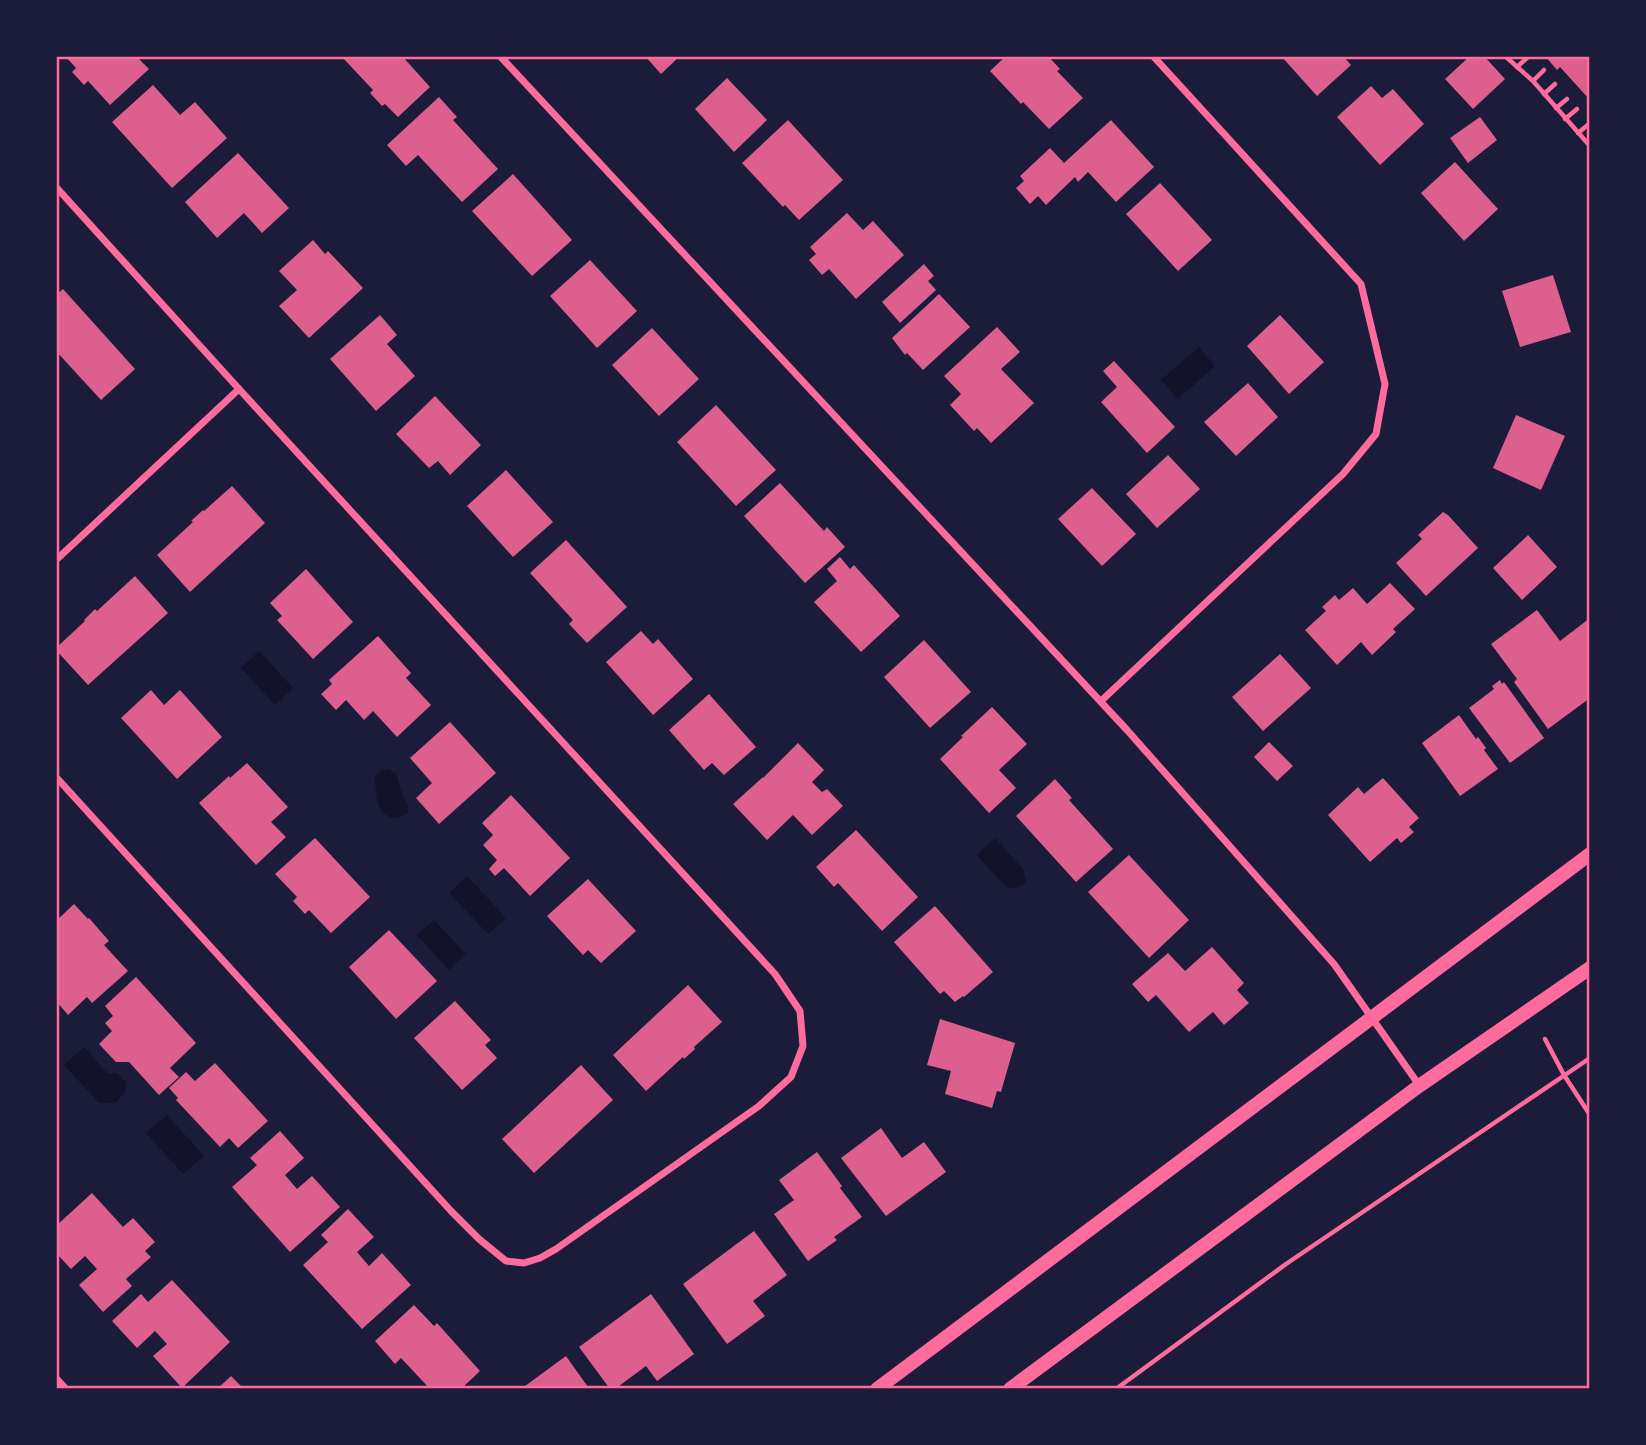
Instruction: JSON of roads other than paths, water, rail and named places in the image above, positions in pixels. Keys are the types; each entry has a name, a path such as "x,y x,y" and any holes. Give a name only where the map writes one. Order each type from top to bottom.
{"main road":[{"path":"877,1389 1590,854"},
{"path":"1010,1389 1419,1086 1590,968"}],"street":[{"path":"500,56 1101,701 1334,964 1419,1086"},
{"path":"1101,701 1343,474 1376,434 1385,384 1361,284 1153,56"},
{"path":"56,187 775,975 800,1011 803,1046 791,1077 759,1106 556,1249 524,1263 506,1261 451,1211 56,777"},
{"path":"56,560 239,389"},
{"path":"56,1378 66,1389"}]}
